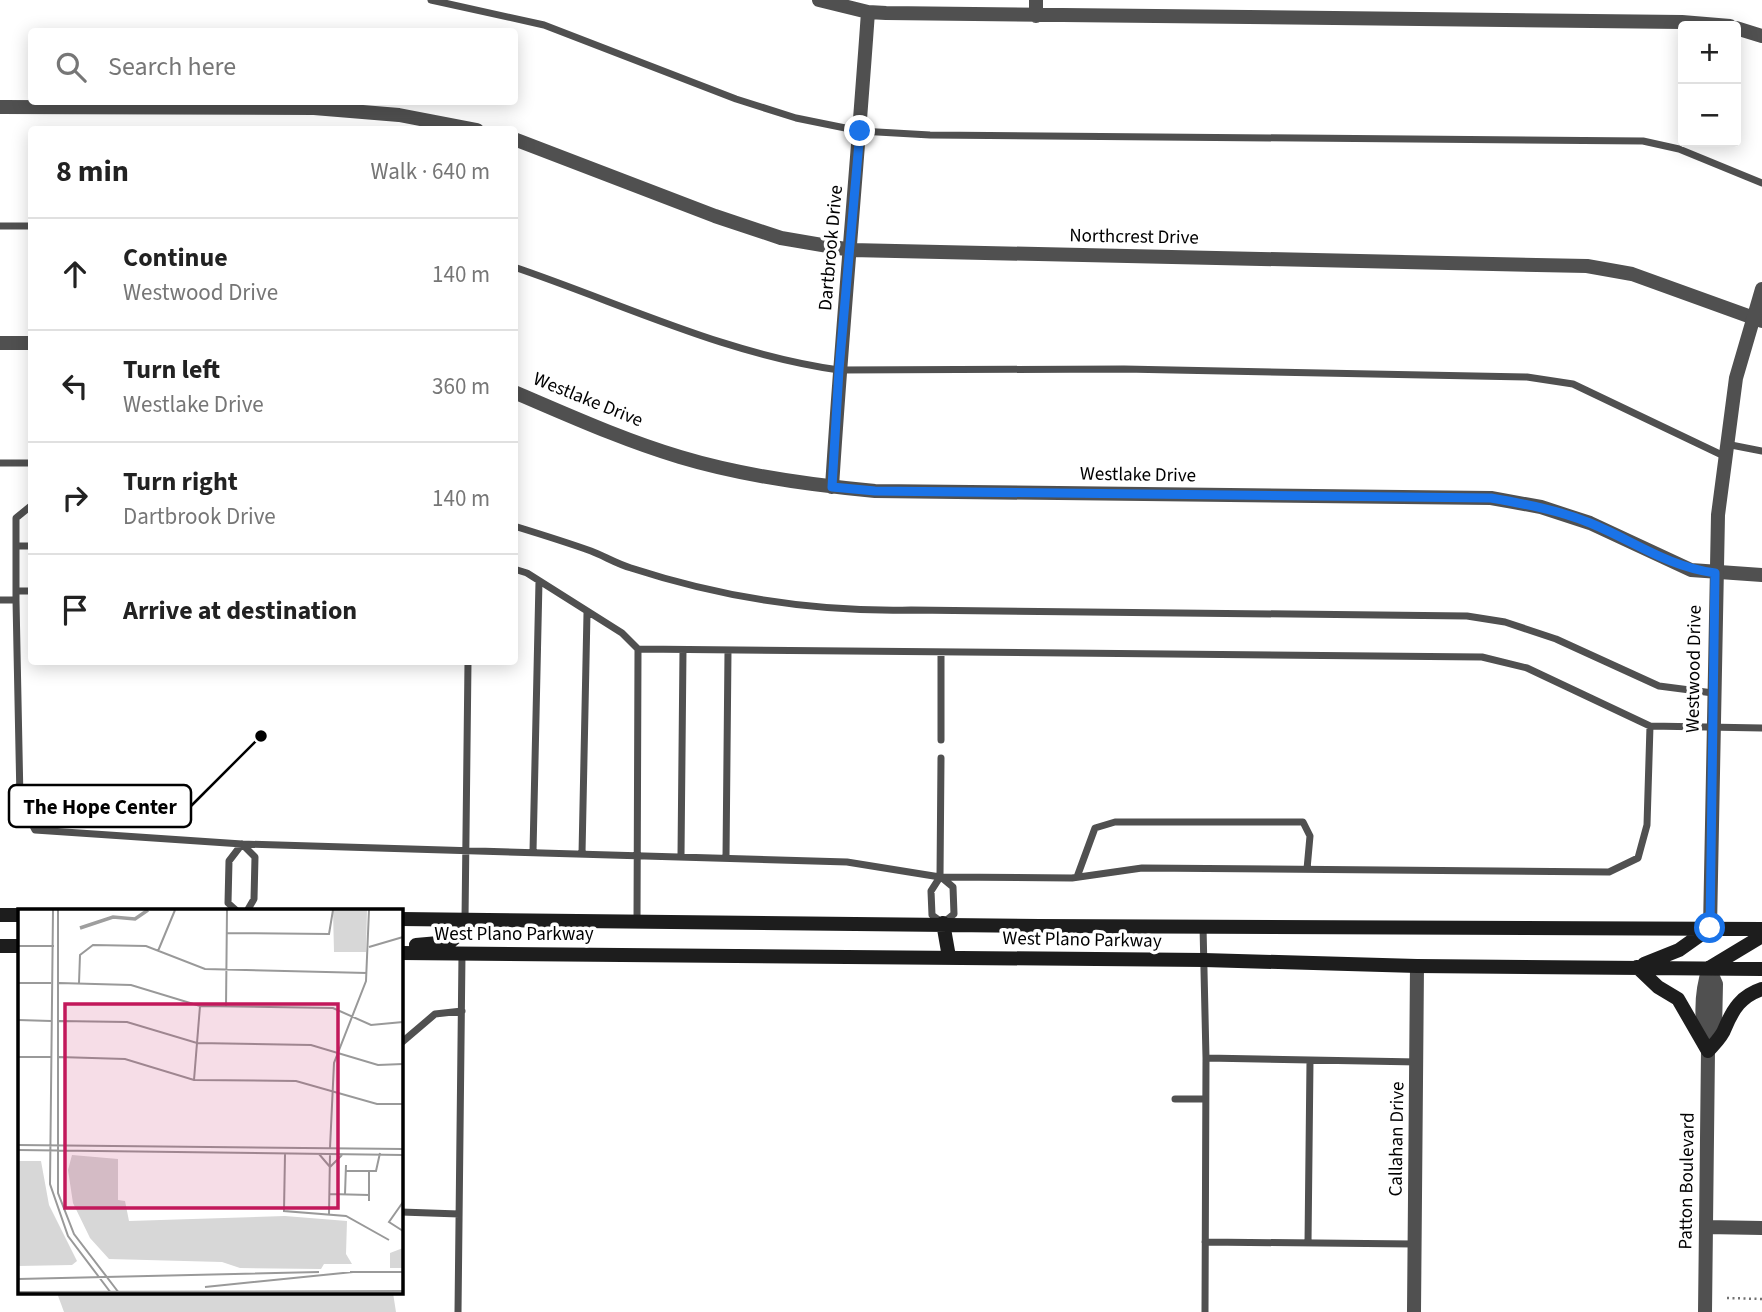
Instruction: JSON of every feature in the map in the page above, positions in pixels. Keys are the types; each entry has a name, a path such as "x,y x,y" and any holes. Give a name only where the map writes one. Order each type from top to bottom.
{"main road":[{"path":"0,915 18,915"},
{"name":"West Plano Parkway","path":"402,919 1039,926 1762,929"},
{"path":"402,947 450,942 470,920"},
{"path":"943,923 948,957"},
{"path":"1670,928 1689,944 1709,968 1733,951 1762,936"},
{"path":"1757,969 1733,951 1710,928 1689,944 1637,967 1658,987 1678,999 1708,1051 1724,1031 1732,1010 1741,1000 1762,989"},
{"path":"0,946 18,946"},
{"name":"West Plano Parkway","path":"402,953 1204,960 1418,966 1757,969"}],"street":[{"path":"820,0 868,12 1678,22"},
{"path":"1036,0 1036,16"},
{"name":"Dartbrook Drive","path":"832,487 868,12"},
{"path":"1741,30 1762,36"},
{"path":"0,107 314,108 399,115 456,126"},
{"name":"Northcrest Drive","path":"518,141 715,216 781,238 851,250 1587,266 1632,274 1757,319"},
{"name":"Westwood Drive","path":"1710,928 1715,573 1725,450 1736,378 1757,319 1762,289"},
{"path":"0,343 28,344"},
{"name":"Westlake Drive","path":"518,394 679,456 756,476 875,491 1491,498 1541,507 1577,519 1681,567 1715,573 1762,575"},
{"name":"Callahan Drive","path":"1415,1312 1418,966"},
{"name":"Patton Boulevard","path":"1705,1312 1708,1051 1703,1030 1704,983 1709,968"},
{"path":"1706,1227 1762,1228"}],"lane":[{"path":"431,0 544,25 736,99 796,118 860,131 930,135 1643,141 1679,149 1762,183"},
{"path":"0,226 28,226"},
{"path":"518,269 662,323 753,353 803,365 839,370 1124,369 1527,377 1573,384 1725,450 1762,451"},
{"path":"0,463 28,463"},
{"path":"28,508 16,518 20,800 35,830 242,844 847,862 940,877 1077,877 1142,868 1609,872 1638,859 1647,825 1650,726"},
{"path":"518,527 639,570 745,597 819,607 863,611 1467,616 1505,622 1556,639 1659,686 1713,693"},
{"path":"16,546 28,546"},
{"path":"518,570 527,573 622,634 638,649 1482,657 1527,668 1650,726 1762,728"},
{"path":"533,852 540,581"},
{"path":"16,591 28,591"},
{"path":"0,600 16,600"},
{"path":"582,853 587,613"},
{"path":"637,922 638,649"},
{"path":"681,856 683,650"},
{"path":"726,858 728,651"},
{"path":"941,653 941,740"},
{"path":"468,665 466,850 470,920"},
{"path":"940,877 953,887 954,914 943,923 932,915 931,891 940,877 941,758"},
{"path":"1077,877 1095,828 1115,822 1303,822 1310,836 1307,869"},
{"path":"235,909 228,903 229,861 242,844"},
{"path":"242,844 254,857 254,899 248,909"},
{"path":"1203,926 1206,1058 1205,1312"},
{"path":"458,1312 462,954"},
{"path":"402,1042 435,1014 462,1011"},
{"path":"1206,1058 1418,1062"},
{"path":"1308,1243 1310,1061"},
{"path":"1175,1099 1205,1099"},
{"path":"402,1212 459,1214"},
{"path":"1205,1242 1415,1245"}],"path":[{"path":"1727,1298 1762,1299"}],"shaded area":[{"path":"57,1294 393,1294 396,1312 64,1312"}],"place":[{"name":"The Hope Center","path":"261,736"}],"route":[{"path":"860,131 839,370 832,487 875,491 1491,498 1541,507 1590,523 1681,567 1715,573 1710,928"}]}
